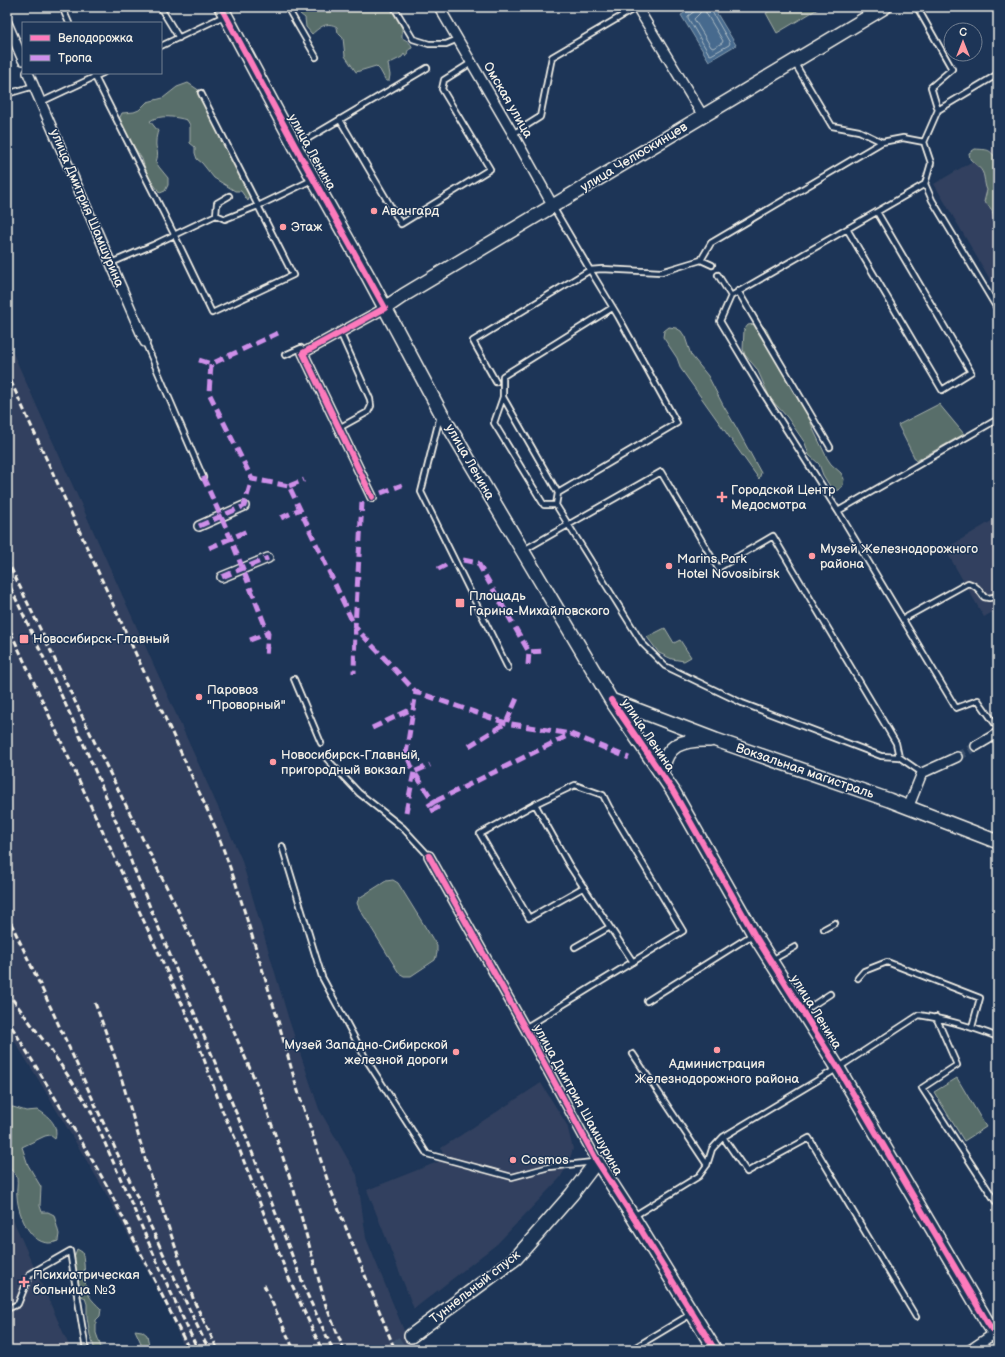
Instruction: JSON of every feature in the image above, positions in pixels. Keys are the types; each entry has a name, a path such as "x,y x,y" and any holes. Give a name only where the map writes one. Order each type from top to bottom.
{"street":[{"name":"Омская улица","path":"439,7 514,134 553,206"},
{"path":"637,7 703,116"},
{"name":"улица Челюскинцев","path":"384,308 885,7"},
{"name":"улица Ленина","path":"223,11 441,413 611,700 673,791 770,961 838,1068 987,1322 997,1334"},
{"path":"7,23 22,58"},
{"name":"улица Дмитрия Шамшурина","path":"28,74 145,342"},
{"path":"372,497 303,353 384,308"},
{"path":"199,526 244,506"},
{"path":"222,577 268,558"},
{"name":"Вокзальная магистраль","path":"611,700 716,740 908,808 998,842"},
{"path":"976,746 998,733"},
{"path":"662,775 665,758 672,749 682,742 698,739 716,740"},
{"path":"908,808 922,773 957,757"},
{"name":"улица Дмитрия Шамшурина","path":"429,856 597,1161 715,1350"},
{"name":"Туннельный спуск","path":"411,1336 516,1258 572,1194 597,1161"},
{"path":"970,1350 997,1334"}],"lane":[{"path":"62,7 69,22"},
{"path":"160,7 179,38"},
{"path":"287,7 316,57"},
{"path":"394,7 413,39 429,44 446,44 458,39"},
{"path":"514,134 540,116 552,57 637,7"},
{"path":"917,7 952,69 931,87 938,110"},
{"path":"162,46 179,38 223,11"},
{"path":"794,62 832,126 859,131 882,142"},
{"path":"340,120 402,224 490,169 442,89 444,80 471,63"},
{"path":"295,146 427,68"},
{"path":"998,74 938,110 924,142 931,163 925,184 932,200 998,310"},
{"path":"41,102 93,75 174,234 212,313 293,275 201,93"},
{"path":"7,94 34,86"},
{"path":"496,382 473,341 590,270 602,269 661,272 701,260 712,243 882,142 903,138 924,142"},
{"path":"111,263 216,215 225,219 258,206 314,179"},
{"path":"925,184 730,296 720,321 763,393 838,511 956,708 978,700 998,728"},
{"path":"216,215 217,203 229,196"},
{"path":"553,206 618,316 676,423 558,493"},
{"path":"847,229 942,390 972,372 877,212"},
{"path":"701,260 712,265"},
{"path":"718,274 730,296"},
{"path":"738,291 830,447"},
{"path":"556,505 544,505 494,423 503,397 503,376 612,308"},
{"path":"339,428 368,412 371,406 370,399 340,332"},
{"path":"145,342 204,477"},
{"path":"286,355 301,348 303,353"},
{"path":"503,397 558,493 556,505 642,643 665,666 742,703 881,756 899,757 922,773"},
{"path":"441,413 421,492 508,668"},
{"path":"838,511 998,418"},
{"path":"522,551 661,472 718,568 773,536 896,743 899,757"},
{"path":"903,619 968,583 979,589 984,597 989,598 998,596"},
{"path":"294,679 321,743"},
{"path":"328,758 359,792 403,828 429,856"},
{"path":"525,1028 683,931 603,795 575,785 535,804 480,834 529,918 584,887"},
{"path":"535,804 569,865 633,962"},
{"path":"282,846 322,978 366,1059 427,1154 512,1177 549,1167 597,1161"},
{"path":"824,929 835,923"},
{"path":"575,947 610,927"},
{"path":"647,1001 754,934"},
{"path":"770,961 795,946"},
{"path":"858,978 864,972 887,962 980,998 972,1027"},
{"path":"802,1012 830,994"},
{"path":"633,1217 699,1176 707,1165 712,1149 723,1137 838,1068 919,1015 936,1017 972,1027 998,1037"},
{"path":"936,1017 957,1065 922,1088 998,1205"},
{"path":"633,1054 707,1165"},
{"path":"723,1137 747,1172 809,1138 916,1317"},
{"path":"7,1309 18,1304 30,1274 70,1251 86,1350"},
{"path":"631,1350 693,1313"}],"shaded area":[{"path":"998,146 998,293 934,184"},
{"path":"7,340 241,858 289,1020 319,1109 357,1175 366,1238 412,1350 185,1350 169,1312 104,1190 7,1029"},
{"path":"998,517 998,609 984,617 945,549"},
{"path":"541,1083 567,1125 573,1149 568,1164 560,1178 497,1244 414,1309 367,1190 445,1159 441,1148"},
{"name":"Психиатрическая больница №3","path":"10,1213 71,1350 7,1350 7,1214"}],"green space":[{"path":"305,7 390,7 402,28 402,38 410,43 412,48 408,51 406,57 404,54 402,57 388,64 390,75 389,81 386,81 376,66 356,72 345,56 343,38 338,33 337,27 327,25 321,27 312,34 306,27 305,18 300,14"},
{"path":"776,7 821,7 777,33 766,13"},
{"path":"188,83 203,93 246,181 250,195 248,201 241,191 235,191 214,178 197,159 195,147 190,143 190,125 187,120 173,117 158,117 150,121 158,131 156,144 158,155 156,162 168,178 168,185 165,191 160,193 147,175 142,159 123,130 119,119 122,113 139,110 147,102 163,98 177,87"},
{"path":"975,149 989,151 998,160 998,235 995,230 993,213 989,206 984,202 987,190 983,174 979,167 970,159 969,153"},
{"path":"761,324 766,329 783,363 794,379 802,405 809,416 813,429 827,458 841,473 844,479 843,485 839,490 833,491 823,475 819,464 809,455 805,443 787,417 770,398 757,369 745,355 743,349 744,330 748,325"},
{"path":"669,327 676,328 681,331 685,337 691,355 708,376 761,473 759,479 681,369 677,358 663,337 664,331"},
{"path":"939,404 964,434 916,461 898,425"},
{"path":"665,628 674,643 680,640 691,657 684,661 672,659 659,653 647,637"},
{"path":"393,880 398,883 437,946 435,960 411,976 404,976 399,973 357,903 359,898 386,881"},
{"path":"957,1078 986,1127 964,1141 934,1092"},
{"path":"13,1107 26,1111 38,1110 50,1119 55,1126 55,1139 50,1135 45,1136 22,1147 28,1165 41,1187 40,1206 42,1212 48,1212 54,1215 59,1234 58,1241 49,1243 34,1237 28,1230 20,1213 17,1194 17,1178 7,1167 7,1108"},
{"path":"77,1249 82,1252 86,1290 92,1300 101,1309 100,1316 96,1320 96,1333 102,1350 95,1350 90,1335 85,1298 80,1295 79,1288 68,1273"},
{"path":"135,1330 142,1331 147,1335 150,1350 139,1350 141,1343"}],"water":[{"path":"695,7 713,7 736,45 709,61 681,15"}],"tunnel":[{"path":"957,757 976,746"},
{"path":"392,1350 411,1336"}],"railway":[{"path":"7,373 216,829 236,884 277,1017 296,1085 330,1188 395,1350"},
{"path":"7,560 95,743 177,908 262,1096 293,1187 326,1306 344,1350"},
{"path":"7,580 89,756 132,864 245,1134 307,1294 333,1350"},
{"path":"7,624 183,1006 199,1045 222,1110 235,1138 287,1274 322,1350"},
{"path":"7,915 130,1182 210,1350"},
{"path":"7,992 50,1049 89,1107 166,1282 198,1350"},
{"path":"95,1003 116,1060 147,1165 194,1301 218,1350"},
{"path":"7,1019 107,1186 189,1349"},
{"path":"264,1285 294,1350"}],"marked path":[{"path":"278,333 211,364 209,393 252,479 289,486 355,627 354,673"},
{"path":"199,360 211,364"},
{"path":"203,477 231,539 268,633"},
{"path":"199,526 244,506 252,479"},
{"path":"289,486 304,480"},
{"path":"381,493 402,485"},
{"path":"362,502 355,627 416,692 506,723 571,734 629,758"},
{"path":"281,518 300,509"},
{"path":"209,548 247,531"},
{"path":"222,577 268,558"},
{"path":"463,560 478,563 529,652 545,651"},
{"path":"438,569 446,565"},
{"path":"250,640 268,633 266,657"},
{"path":"528,665 529,652"},
{"path":"406,812 414,772 406,754 416,692"},
{"path":"469,746 506,723 518,696"},
{"path":"372,728 414,708"},
{"path":"431,811 437,808 434,802 571,734"},
{"path":"428,806 434,802 414,772 430,765"}],"cycle path":[{"path":"221,7 295,146 385,308 303,353 372,497"},
{"path":"611,700 673,791 754,934 838,1068 987,1322 998,1338"},
{"path":"429,856 597,1161 715,1350"}],"place":[{"name":"Авангард","path":"374,211"},
{"name":"Этаж","path":"283,227"},
{"name":"Городской Центр Медосмотра","path":"722,497"},
{"name":"Музей Железнодорожного района","path":"812,556"},
{"name":"Marins Park Hotel Novosibirsk","path":"669,566"},
{"name":"Площадь Гарина-Михайловского","path":"460,603"},
{"name":"Новосибирск-Главный","path":"24,639"},
{"name":"Паровоз \"Проворный\"","path":"199,697"},
{"name":"Новосибирск-Главный, пригородный вокзал","path":"273,762"},
{"name":"Администрация Железнодорожного района","path":"717,1050"},
{"name":"Музей Западно-Сибирской железной дороги","path":"456,1052"},
{"name":"Cosmos","path":"513,1160"},
{"name":"Психиатрическая больница №3","path":"24,1282"}]}
